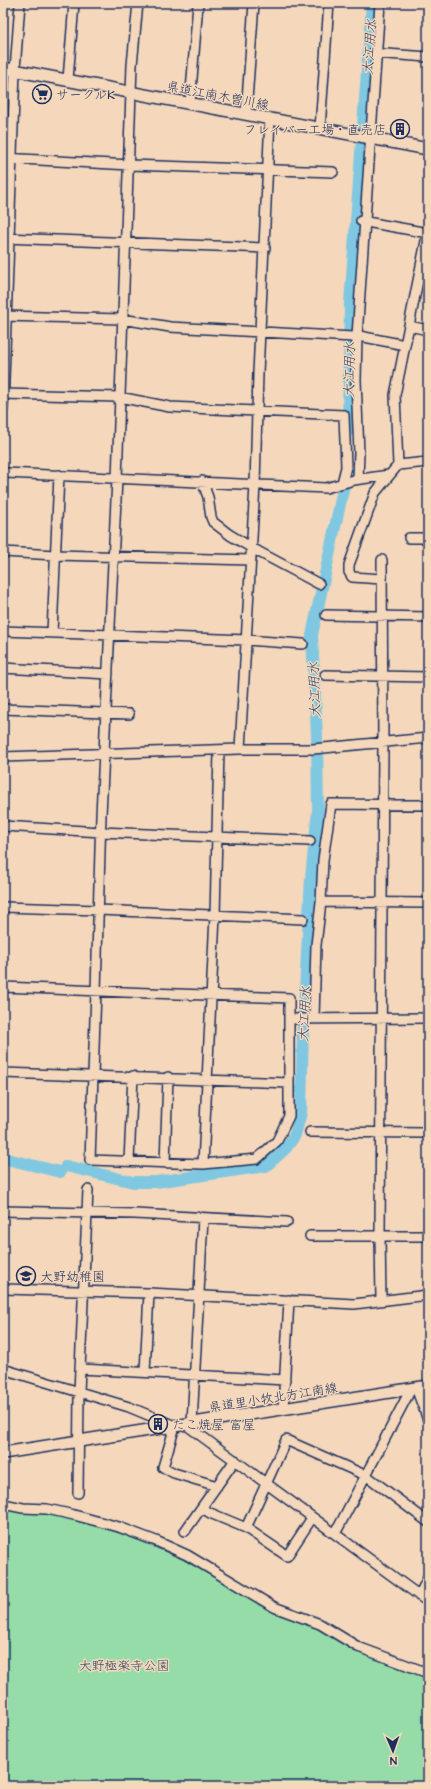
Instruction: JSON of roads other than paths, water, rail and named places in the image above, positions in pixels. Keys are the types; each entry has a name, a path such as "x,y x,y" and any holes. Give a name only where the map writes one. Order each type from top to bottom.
{"main road":[{"name":"県道江南木曽川線","path":"3,68 428,149"},
{"name":"県道里小牧北方江南線","path":"3,1453 428,1386"}],"street":[{"path":"3,408 8,158 20,3"},
{"path":"68,80 74,3"},
{"path":"3,987 96,991 289,998 288,1116 277,1141 257,1159 203,1164 90,1160 96,991 99,910 101,832 111,636 122,319 127,243 132,93 138,3"},
{"path":"190,104 198,3"},
{"path":"246,114 254,3"},
{"path":"320,128 329,3"},
{"path":"356,480 359,453 356,380 352,337 370,138 375,54 380,3"},
{"path":"375,54 428,57"},
{"path":"240,749 255,485 270,119"},
{"path":"8,158 130,165 333,172"},
{"path":"363,221 428,232 395,396 398,465"},
{"path":"6,238 265,248"},
{"path":"5,316 122,319 170,327 352,337 406,345"},
{"path":"409,326 428,330"},
{"path":"3,394 119,397 170,407 344,415 346,467 343,483"},
{"path":"382,578 352,577 349,572 349,565 375,493 389,474 398,465 428,462"},
{"path":"3,474 202,481 326,488 356,480 389,474"},
{"path":"52,633 59,475"},
{"path":"202,481 208,497 213,522 230,535 252,548 319,584"},
{"path":"409,538 428,538"},
{"path":"3,552 113,557 251,560"},
{"path":"381,1300 380,1133 383,743 382,560"},
{"path":"326,615 428,617"},
{"path":"3,630 111,636 247,640 303,644"},
{"path":"3,668 108,674"},
{"path":"325,676 428,677"},
{"path":"3,709 130,714"},
{"path":"3,757 240,749 316,749 428,738"},
{"path":"203,1164 215,916 219,750"},
{"path":"307,1019 331,804 382,806 428,805"},
{"path":"3,826 101,832 310,841"},
{"path":"321,902 428,903"},
{"path":"3,907 303,919"},
{"path":"289,1019 428,1018"},
{"path":"3,1072 168,1077 289,1083"},
{"path":"128,1161 133,1076"},
{"path":"165,1163 168,1077"},
{"path":"310,1132 428,1133"},
{"path":"78,1493 79,1392 85,1292 86,1213 88,1190"},
{"path":"3,1211 86,1213 287,1222"},
{"path":"203,1218 195,1375 184,1424 163,1467 217,1486"},
{"path":"310,1236 428,1236"},
{"path":"3,1289 149,1293 354,1304 428,1295"},
{"path":"145,1372 149,1293"},
{"path":"283,1409 289,1300"},
{"path":"3,1369 184,1424 428,1602"},
{"path":"81,1369 285,1380"},
{"path":"413,1389 428,1420"},
{"path":"335,1534 413,1389"},
{"path":"246,1528 286,1440 367,1476 428,1522"},
{"path":"185,1531 235,1460"},
{"path":"3,1504 23,1508 47,1509 74,1515 120,1527 156,1541 187,1555 274,1607 320,1624 358,1647 428,1673"},
{"path":"202,1508 210,1513 246,1528 287,1556 312,1518"},
{"path":"419,1596 428,1578"}],"waterway":[{"name":"大江用水","path":"348,431 350,303 372,3"},
{"name":"大江用水","path":"66,1166 133,1182 156,1182 266,1166 286,1148 295,1135 301,1113 303,1029 311,877 318,810 317,737 312,635 347,471"},
{"name":"大江用水","path":"3,1158 60,1172"}],"place":[{"name":"サークルK","path":"42,94"},
{"name":"フレイバー工場・直売店","path":"400,129"},
{"name":"大野幼稚園","path":"26,1276"},
{"name":"たこ焼屋 富屋","path":"158,1424"}],"park label":[{"name":"大野極楽寺公園","path":"124,1665"}]}
